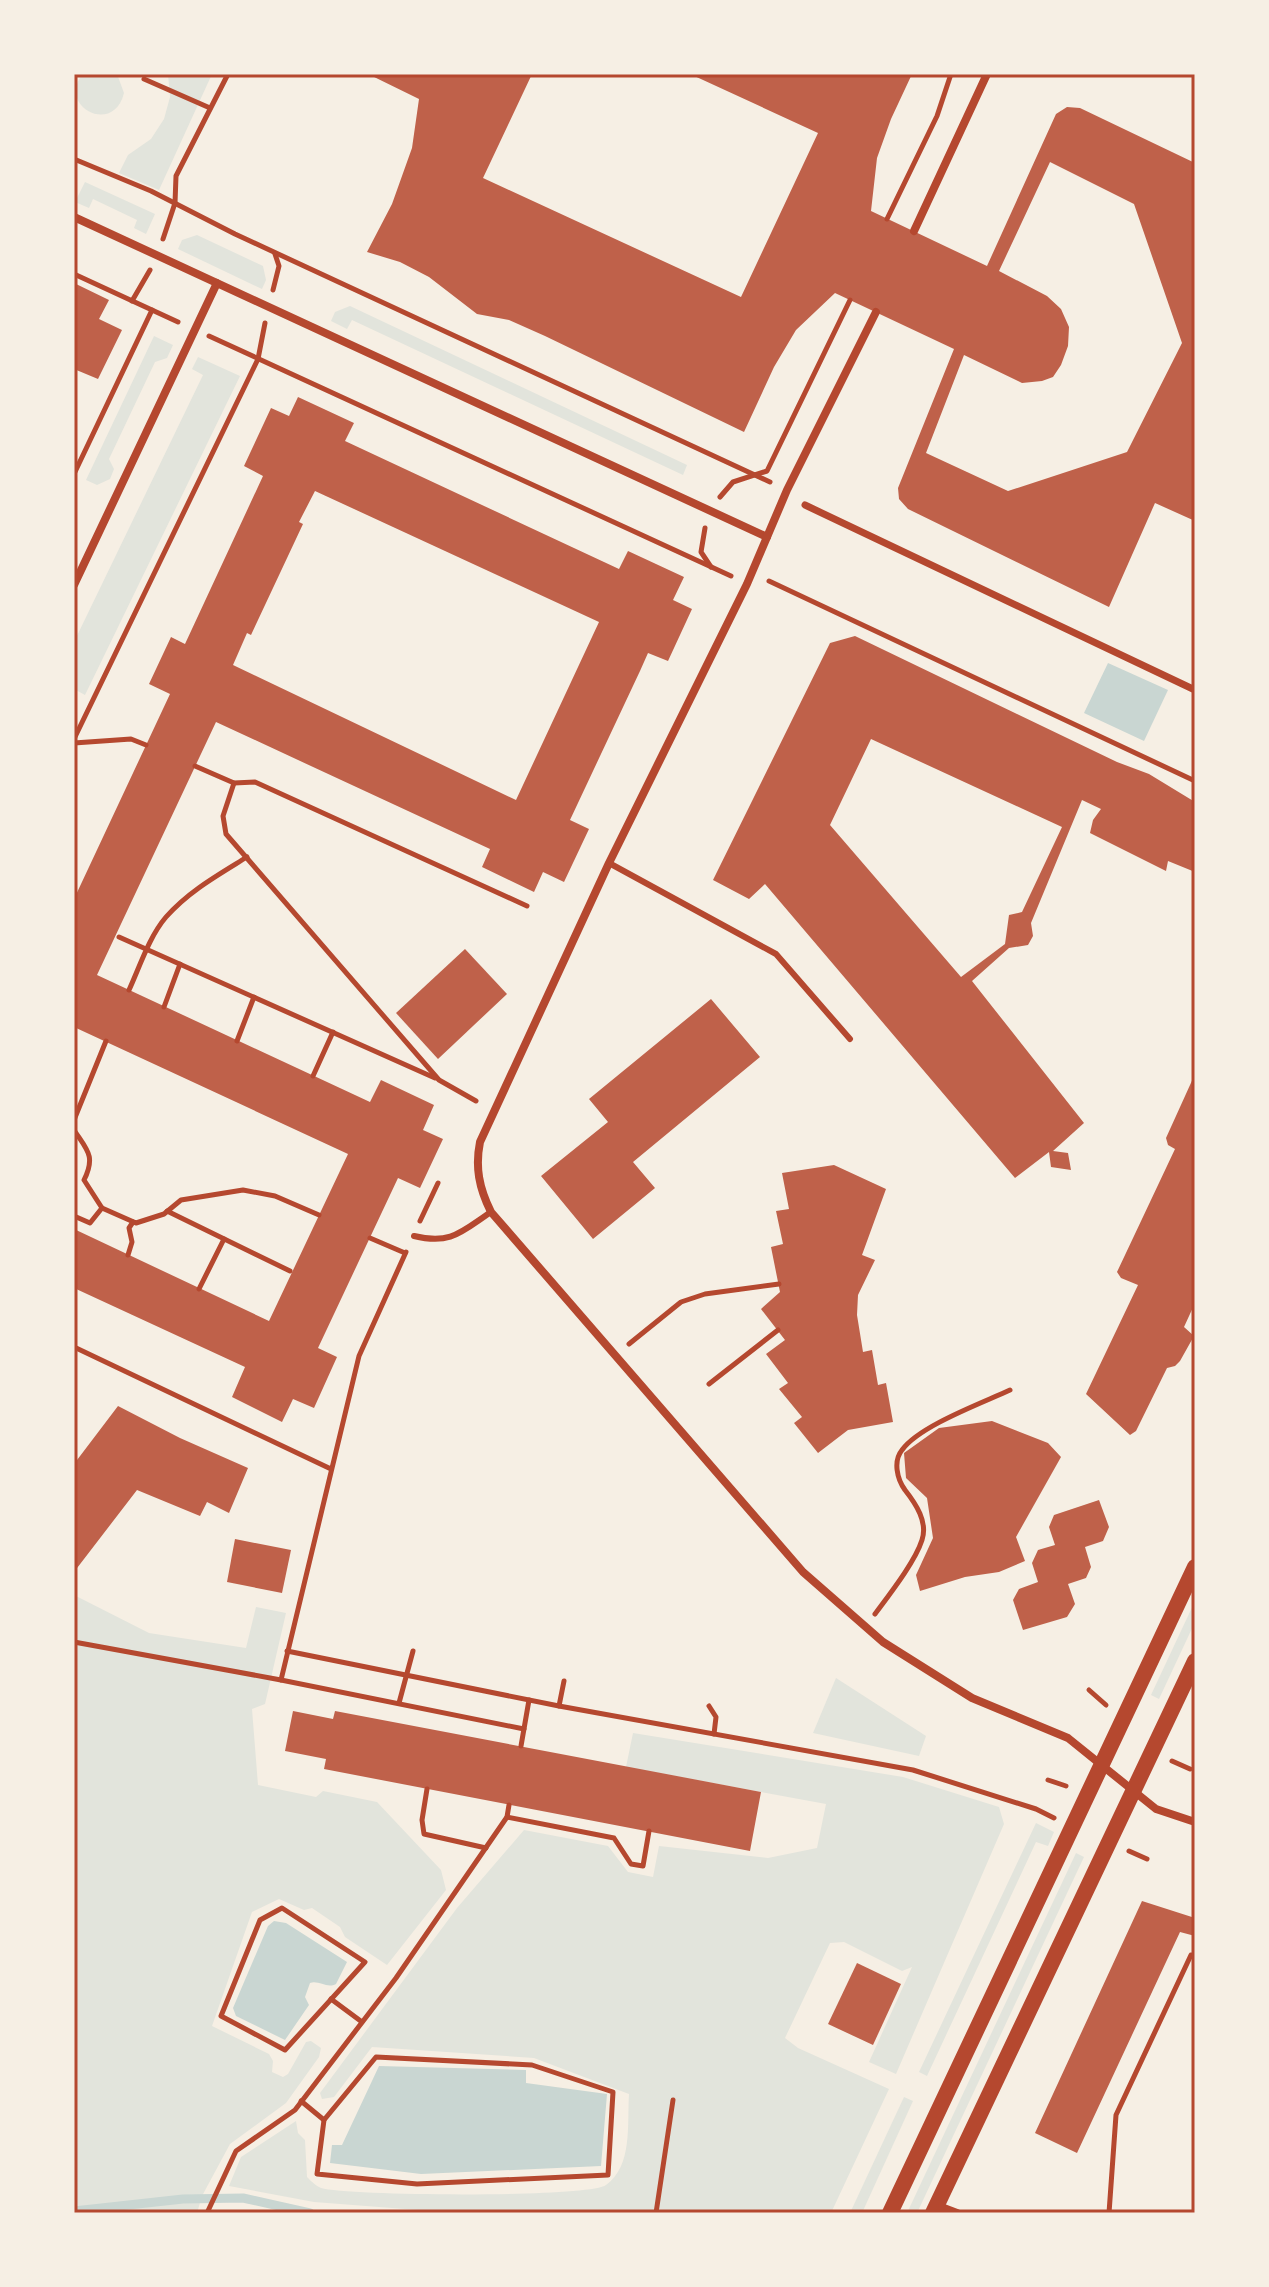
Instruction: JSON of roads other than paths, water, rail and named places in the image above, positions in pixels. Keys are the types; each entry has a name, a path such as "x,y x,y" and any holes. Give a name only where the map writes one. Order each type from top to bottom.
{"main road":[{"path":"890,2213 1195,1567"},
{"path":"934,2209 1195,1661"}],"street":[{"path":"914,231 987,76"},
{"path":"74,217 767,537"},
{"path":"74,585 217,283"},
{"path":"876,312 787,490 747,584 609,863 480,1142 477,1159 482,1194 491,1212 803,1572 866,1628 926,1671 972,1698 1068,1738 1156,1809 1195,1822"},
{"path":"805,505 1195,690"},
{"path":"934,2209 957,2213"}],"lane":[{"path":"609,863 776,954 850,1039"},
{"path":"414,1236 435,1241 455,1236 491,1212"}],"waterway":[{"path":"74,2211 183,2199 243,2198 310,2213"}]}
